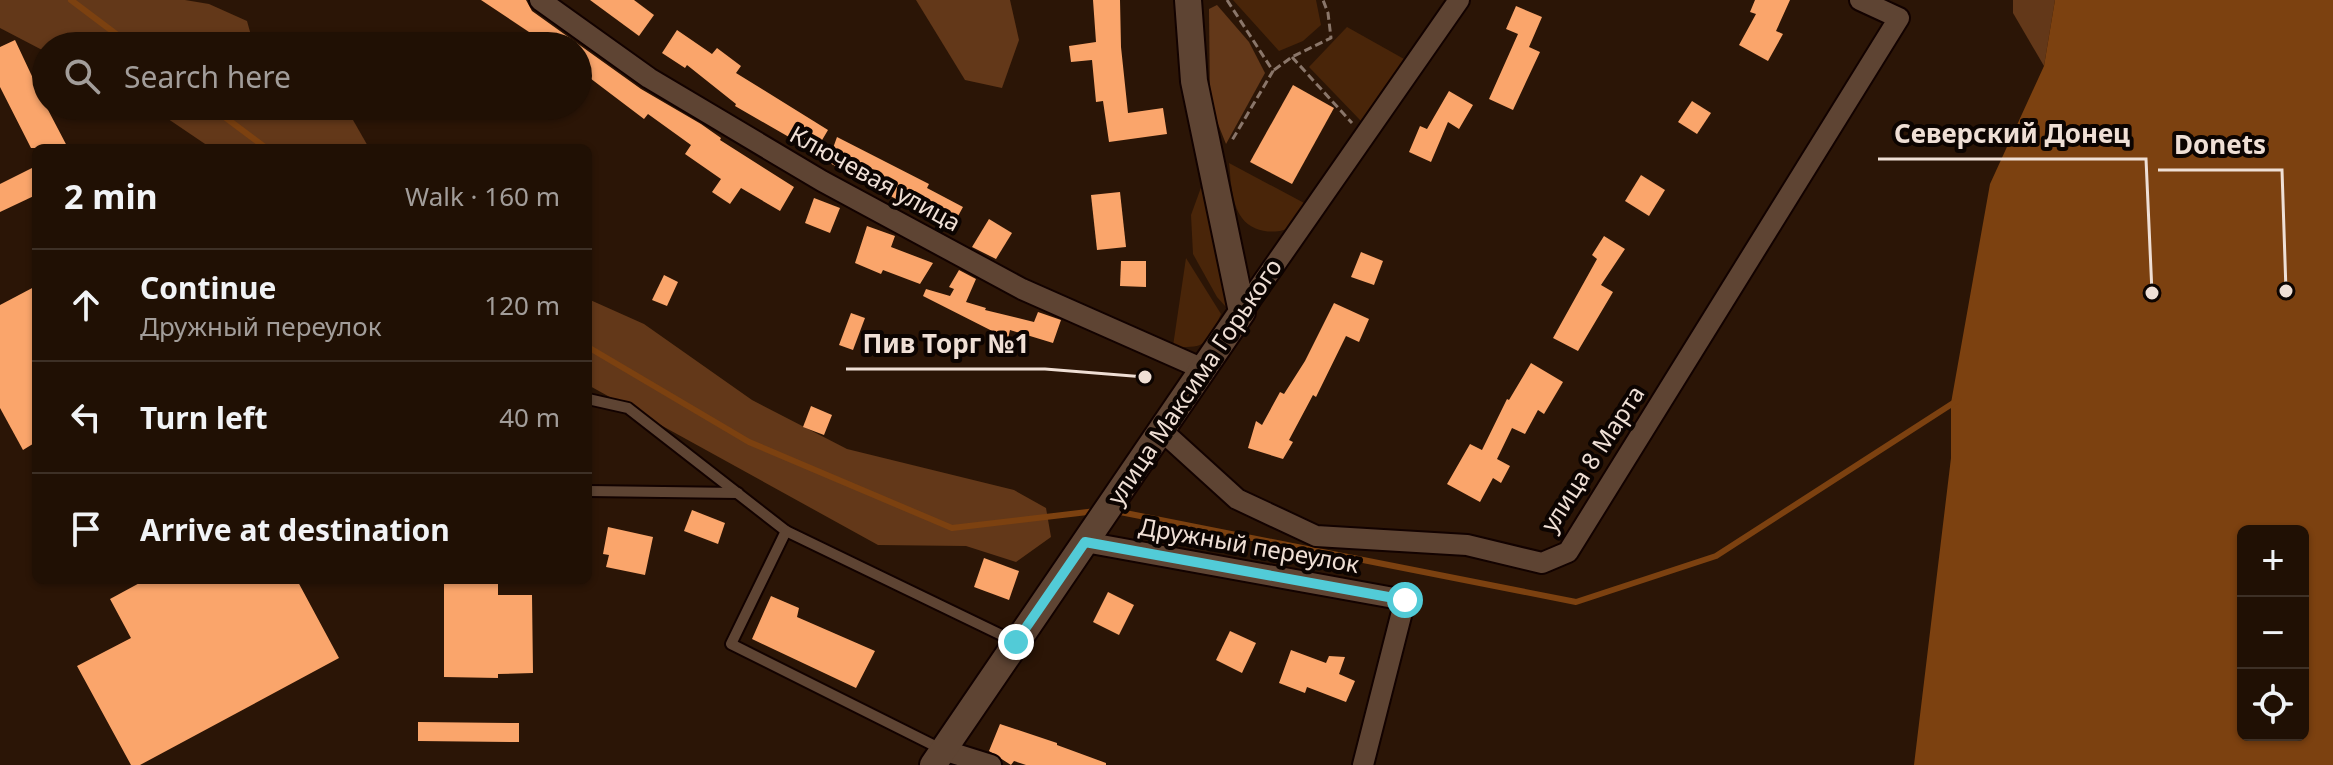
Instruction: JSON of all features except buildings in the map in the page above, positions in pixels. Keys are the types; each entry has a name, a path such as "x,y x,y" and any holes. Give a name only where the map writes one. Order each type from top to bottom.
{"street":[{"name":"Ключевая улица","path":"540,0 585,32"},
{"path":"1188,0 1194,81 1242,312"},
{"name":"улица Максима Горького","path":"938,757 1459,0"},
{"name":"улица 8 Марта","path":"1161,430 1237,499 1316,536 1467,545 1542,563 1568,552 1899,18 1860,0"},
{"name":"Ключевая улица","path":"592,37 649,78 822,181 1022,289 1203,369"},
{"name":"Дружный переулок","path":"1085,542 1405,600 1363,765"},
{"path":"938,757 991,765"}],"lane":[{"path":"592,400 628,408 786,531 1016,642"},
{"path":"592,491 739,493"},
{"path":"786,531 731,644 938,757"}],"path":[{"path":"1227,0 1273,71"},
{"path":"1213,173 1273,71 1292,57 1331,38 1323,0"},
{"path":"1292,57 1364,136"}],"shaded area":[{"path":"0,0 185,0 209,4 247,21 250,32 32,32 32,45 0,28"},
{"path":"916,0 1010,0 1019,40 1002,88 965,80"},
{"path":"1233,0 1316,0 1321,25 1303,41 1279,51"},
{"path":"2013,0 2055,0 2044,66 2013,13"},
{"path":"2055,0 2333,0 2333,765 1914,765 1951,458 1951,403 1990,184 2044,66"},
{"path":"1217,5 1249,42 1265,73 1226,144 1210,104 1209,9"},
{"path":"1347,27 1404,59 1361,121 1309,67"},
{"path":"170,120 353,120 367,144 205,144"},
{"path":"1229,163 1306,204 1296,223 1274,232 1259,230 1247,223 1236,205"},
{"path":"1203,182 1234,310 1226,307 1217,297 1193,254 1191,215"},
{"path":"1186,258 1221,314 1205,342 1193,347 1173,346"},
{"path":"592,301 644,324 752,400 847,449 1014,490 1046,508 1051,537 1016,562 966,546 878,545 592,387"}],"waterway":[{"path":"71,0 113,32"},
{"path":"229,120 261,144"},
{"path":"592,349 749,442 952,528 1096,511"},
{"path":"1115,511 1576,602 1716,556 1958,400"}],"place":[{"name":"Donets","path":"2286,291"},
{"name":"Северский Донец","path":"2152,293"},
{"name":"Пив Торг №1","path":"1145,377"}],"route":[{"path":"1016,642 1085,542 1405,600"}]}
